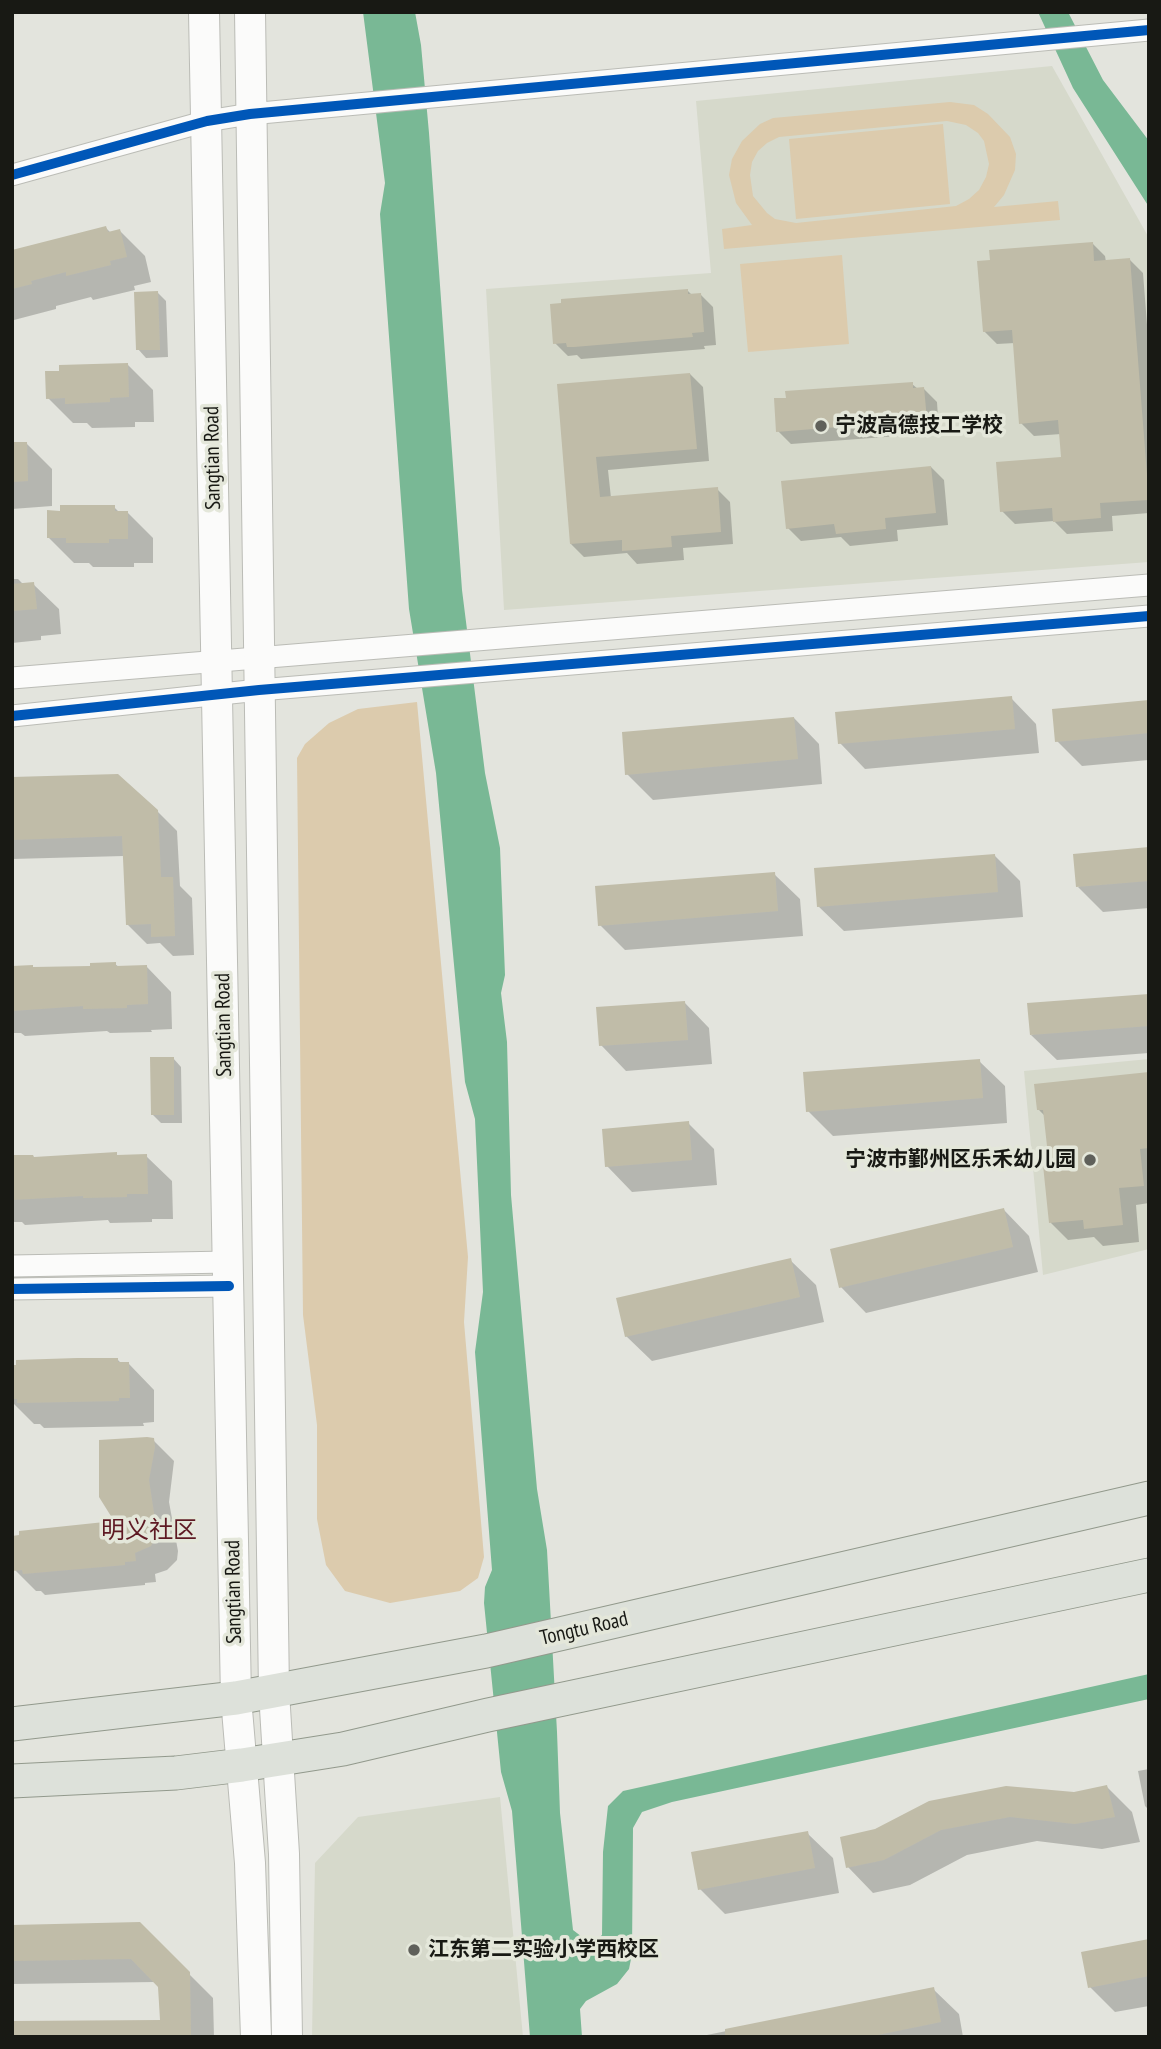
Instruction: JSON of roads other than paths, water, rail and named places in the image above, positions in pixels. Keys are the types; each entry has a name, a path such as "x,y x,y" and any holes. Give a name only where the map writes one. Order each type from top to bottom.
{"main road":[{"name":"Sangtian Road","path":"250,16 274,1692 284,1854 287,2037"},
{"name":"Sangtian Road","path":"204,17 236,1698 250,1863 256,2037"},
{"name":"Tongtu Road","path":"12,1724 236,1698 486,1651 1149,1498"},
{"path":"12,1781 176,1773 343,1749 488,1715 1149,1575"}],"street":[{"path":"12,175 207,121 250,114 1149,30"},
{"path":"12,678 1149,585"},
{"path":"12,716 259,690 1149,617"},
{"path":"12,1266 228,1274"},
{"path":"12,1289 228,1274"}],"place":[{"name":"宁波高德技工学校","path":"821,426"},
{"name":"宁波市鄞州区乐禾幼儿园","path":"1090,1160"},
{"name":"江东第二实验小学西校区","path":"414,1950"}],"district":[{"name":"明义社区","path":"149,1531"}]}
